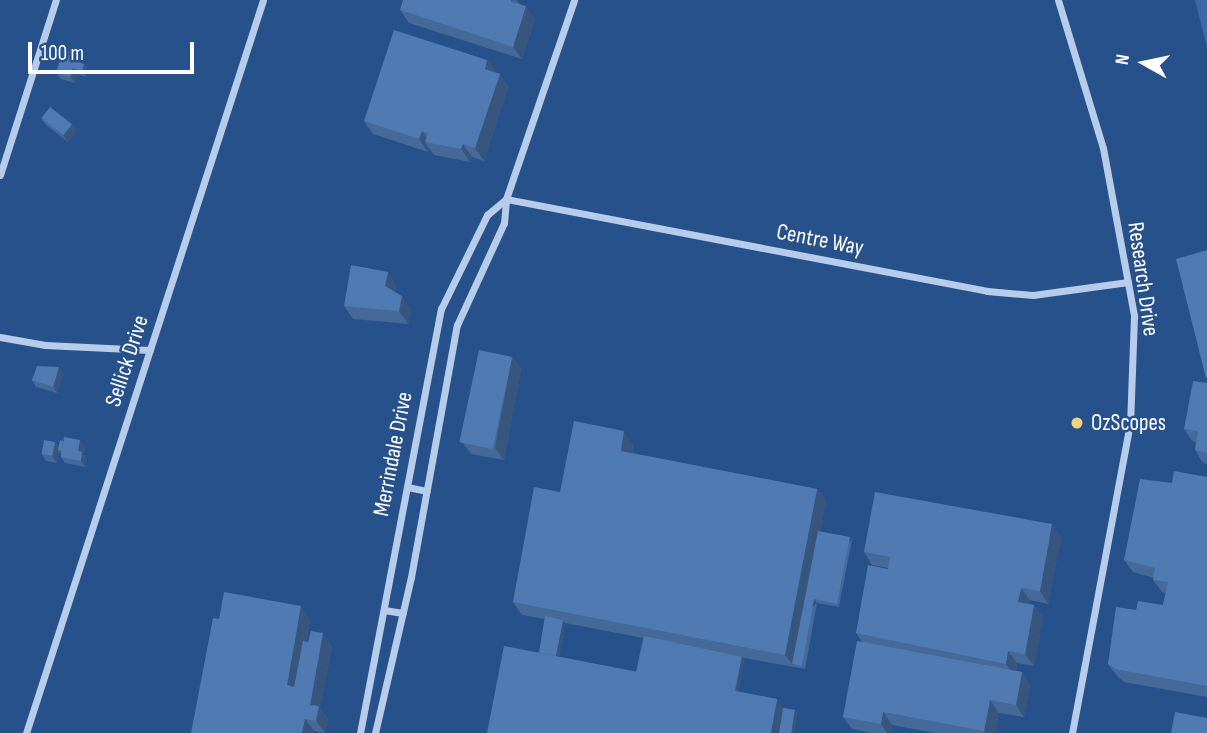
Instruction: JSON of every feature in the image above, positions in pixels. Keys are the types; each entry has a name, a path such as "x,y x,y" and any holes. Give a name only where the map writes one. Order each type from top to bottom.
{"street":[{"path":"0,175 56,0"},
{"name":"Sellick Drive","path":"26,733 263,0"},
{"name":"Merrindale Drive","path":"376,733 403,613 457,326 504,223 506,199 574,0"},
{"name":"Research Drive","path":"1058,0 1103,148 1133,316 1130,423 1072,733"},
{"name":"Merrindale Drive","path":"360,733 441,309 486,215 506,199"},
{"name":"Centre Way","path":"506,199 987,291 1033,295 1128,282"},
{"path":"0,337 45,345 150,351"},
{"path":"407,487 427,491"},
{"path":"384,610 403,613"}],"shaded area":[{"path":"1195,0 1207,0 1207,47"}],"building":[{"path":"403,0 511,0 526,6 513,47 400,10"},
{"path":"394,30 487,60 485,69 500,74 475,148 463,144 461,149 425,142 428,133 422,131 419,139 364,121"},
{"path":"64,49 78,53 75,61 84,64 82,71 73,68 70,77 56,72"},
{"path":"50,107 72,124 63,135 41,118"},
{"path":"1207,250 1207,378 1206,378 1176,259"},
{"path":"351,265 388,272 385,286 402,296 399,311 344,306"},
{"path":"479,350 512,357 493,449 459,442"},
{"path":"37,366 59,367 53,387 32,380"},
{"path":"1193,381 1207,383 1207,453 1195,450 1198,431 1184,429"},
{"path":"574,421 624,431 621,451 817,489 785,655 513,602 534,487 560,492"},
{"path":"64,437 80,440 78,451 82,452 81,461 61,457"},
{"path":"44,440 55,442 52,456 42,454"},
{"path":"60,440 63,441 62,451 58,450"},
{"path":"1174,471 1207,477 1207,686 1115,669 1108,664 1116,607 1136,610 1138,601 1163,605 1168,582 1153,580 1155,568 1124,560 1140,479 1172,483"},
{"path":"875,492 1052,524 1040,591 1021,588 1018,602 1034,605 1025,654 1008,651 1006,664 856,633 868,565 888,569 890,557 864,552"},
{"path":"818,531 850,537 837,604 814,599 802,666 792,664"},
{"path":"224,592 301,606 287,685 294,687 303,641 308,642 311,631 323,633 310,705 319,706 316,721 305,719 302,733 191,733 213,618 219,619"},
{"path":"545,616 563,620 556,656 539,653"},
{"path":"644,636 742,657 734,693 636,672"},
{"path":"857,641 1022,672 1016,705 990,700 984,731 883,712 881,724 843,717"},
{"path":"504,646 777,699 771,733 487,733"},
{"path":"783,708 795,710 791,733 779,733"},
{"path":"1175,712 1207,718 1207,733 1171,733"}],"place":[{"name":"OzScopes","path":"1077,423"}]}
